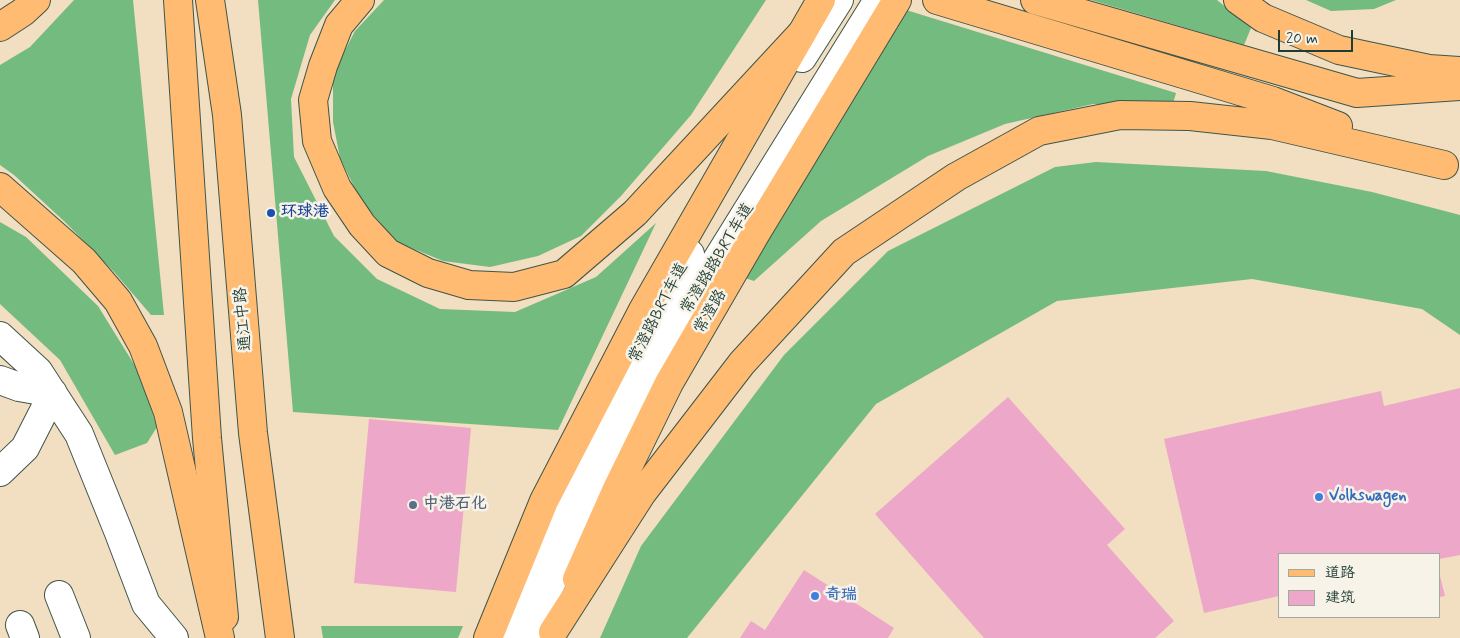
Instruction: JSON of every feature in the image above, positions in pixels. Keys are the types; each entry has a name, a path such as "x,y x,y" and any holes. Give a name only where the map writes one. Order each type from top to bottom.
{"main road":[{"path":"0,27 23,12 36,0"},
{"path":"162,0 173,54 186,139"},
{"path":"178,0 207,438 227,638"},
{"name":"通江中路","path":"210,0 227,115 254,433 280,638"},
{"path":"360,0 339,25 323,66 313,100 317,141 337,188 362,225 388,254 428,273 469,285 514,287 564,274 635,213 802,33"},
{"path":"488,638 544,501 643,310 822,0"},
{"name":"常澄路","path":"545,636 669,383 756,233 897,0"},
{"path":"936,0 1274,101 1452,166"},
{"path":"1238,0 1263,18 1339,50 1429,69 1460,71"},
{"path":"1039,1 1356,93 1460,86"},
{"path":"545,636 648,485 742,363 844,252 956,177 1039,131 1120,115 1190,116 1272,125 1452,166"},
{"path":"0,187 84,261 118,301 143,346 168,412 220,638"}],"lane":[{"name":"常澄路BRT车道","path":"503,638 507,623 597,434 678,274 798,64 839,0"},
{"name":"常澄路路BRT车道","path":"545,636 536,617 600,475 688,308 878,0"},
{"path":"0,336 38,371 79,434 120,533 146,604 174,638"},
{"path":"0,380 19,387 53,393"},
{"path":"0,472 25,448 53,393"},
{"path":"59,595 76,638"}],"green space":[{"path":"74,0 133,0 164,315 151,315 115,273 65,222 14,175 0,165 0,65 30,47"},
{"path":"258,0 335,0 310,35 291,99 294,157 334,236 377,279 440,309 515,312 596,277 656,223 558,430 293,412"},
{"path":"384,0 766,0 691,115 621,196 581,236 538,256 490,267 443,261 397,242 361,201 340,158 333,122 333,74 355,31"},
{"path":"1091,0 1217,0 1251,28 1244,45"},
{"path":"1306,0 1396,0 1374,9 1331,11"},
{"path":"906,10 1176,93 1172,107 1093,104 1005,124 928,156 821,221 754,281 745,278 763,240"},
{"path":"1096,162 1266,171 1372,192 1460,215 1460,335 1422,309 1252,279 1057,301 876,404 687,638 600,638 641,546 784,355 888,251 1055,167"},
{"path":"0,222 26,237 98,306 140,374 157,427 147,443 115,455 60,360 0,304"},
{"path":"321,626 463,626 458,638 323,638"}],"building":[{"name":"Volkswagen","path":"1460,388 1460,555 1440,559 1440,553 1278,553 1278,596 1204,613 1164,439 1381,391 1384,406"},
{"path":"1008,397 1125,529 1107,545 1174,621 1155,638 984,638 875,514"},
{"name":"中港石化","path":"369,419 471,428 456,592 354,583"},
{"name":"奇瑞","path":"804,570 894,628 888,638 740,638 751,621 765,630"},
{"path":"1440,576 1445,596 1440,597"}],"place":[{"name":"环球港","path":"271,213"},
{"name":"Volkswagen","path":"1319,497"},
{"name":"中港石化","path":"413,505"},
{"name":"奇瑞","path":"815,596"}]}
